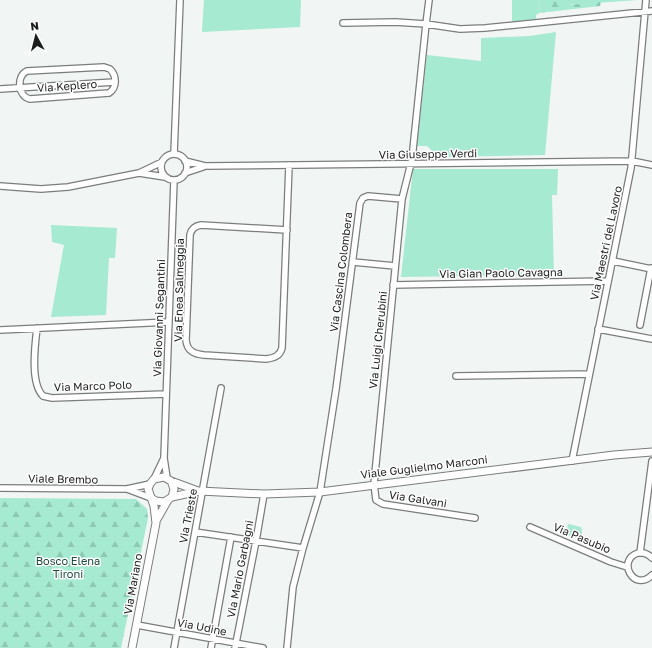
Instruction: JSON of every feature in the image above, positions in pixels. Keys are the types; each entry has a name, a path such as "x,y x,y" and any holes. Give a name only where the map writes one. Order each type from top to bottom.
{"street":[{"path":"174,154 180,0"},
{"path":"402,199 411,164 429,0"},
{"name":"Via Maestri del Lavoro","path":"572,460 632,162 646,0"},
{"path":"343,23 395,22 426,24 460,29 485,28 652,11"},
{"name":"Via Keplero","path":"106,67 113,72 115,82 114,89 109,93 30,99 24,97 21,93 21,88 21,77 24,73 29,71 106,67"},
{"name":"Via Keplero","path":"0,89 115,82"},
{"path":"0,186 41,189 59,188 139,173 162,162 168,155 174,154 182,157 185,161 185,173 178,179 174,180 166,177 139,173"},
{"name":"Via Giuseppe Verdi","path":"185,161 204,166 632,162 652,165"},
{"path":"162,162 161,170 166,177"},
{"name":"Via Enea Salmeggia","path":"287,230 199,225 192,230 190,235 186,340 191,351 204,355 266,358 274,358 279,355 282,348 287,230 289,165"},
{"name":"Via Giuseppe Verdi","path":"185,173 204,166"},
{"name":"Via Giovanni Segantini","path":"169,479 164,458 174,180"},
{"name":"Via Cascina Colombera","path":"286,648 293,587 320,492 336,389 362,199 368,196 402,199"},
{"name":"Via Luigi Cherubini","path":"374,484 402,199"},
{"path":"613,261 651,268 640,325"},
{"path":"353,262 395,266"},
{"name":"Via Gian Paolo Cavagna","path":"394,285 608,281"},
{"path":"0,330 169,322"},
{"name":"Via Marco Polo","path":"37,328 34,363 39,390 45,397 166,394"},
{"path":"598,329 652,339"},
{"path":"456,376 589,374"},
{"name":"Via Trieste","path":"174,648 201,491 221,388"},
{"name":"Viale Guglielmo Marconi","path":"151,498 159,502 201,491 264,494 320,492 572,460 652,452"},
{"name":"Via Giovanni Segantini","path":"152,481 164,458"},
{"path":"640,553 652,461"},
{"name":"Viale Guglielmo Marconi","path":"152,481 161,476 201,491"},
{"path":"169,479 174,489 170,499"},
{"path":"151,498 148,489 152,481"},
{"name":"Viale Brembo","path":"0,488 127,489 152,481"},
{"name":"Via Galvani","path":"374,484 376,500 383,504 475,518"},
{"name":"Viale Brembo","path":"127,489 151,498"},
{"name":"Via Mario Garbagni","path":"235,646 264,494"},
{"name":"Via Mariano","path":"132,648 156,523 156,514 151,498"},
{"name":"Via Mariano","path":"156,523 170,499"},
{"name":"Via Pasubio","path":"530,527 611,562 627,567"},
{"path":"195,532 303,548"},
{"path":"211,648 231,537"},
{"path":"652,558 648,555 640,553 632,556 627,567 631,575 639,580 647,579 652,575"},
{"name":"Via Udine","path":"137,625 212,639 235,646 263,648"}],"green space":[{"path":"204,0 301,0 300,27 202,32"},
{"path":"512,0 540,0 539,13 536,15 536,19 512,22"},
{"path":"540,0 567,0 568,5 601,2 600,6 539,13"},
{"path":"567,0 638,0 567,5"},
{"path":"556,32 545,155 439,157 427,146 417,146 427,55 481,61 481,38 530,36"},
{"path":"413,169 558,169 557,195 552,195 554,275 401,277"},
{"path":"51,225 117,228 115,258 109,258 106,315 51,317 64,245 52,242"},
{"name":"Bosco Elena Tironi","path":"0,498 136,499 147,509 148,518 121,648 0,648"},
{"path":"568,524 581,527 581,539 566,535"}]}
